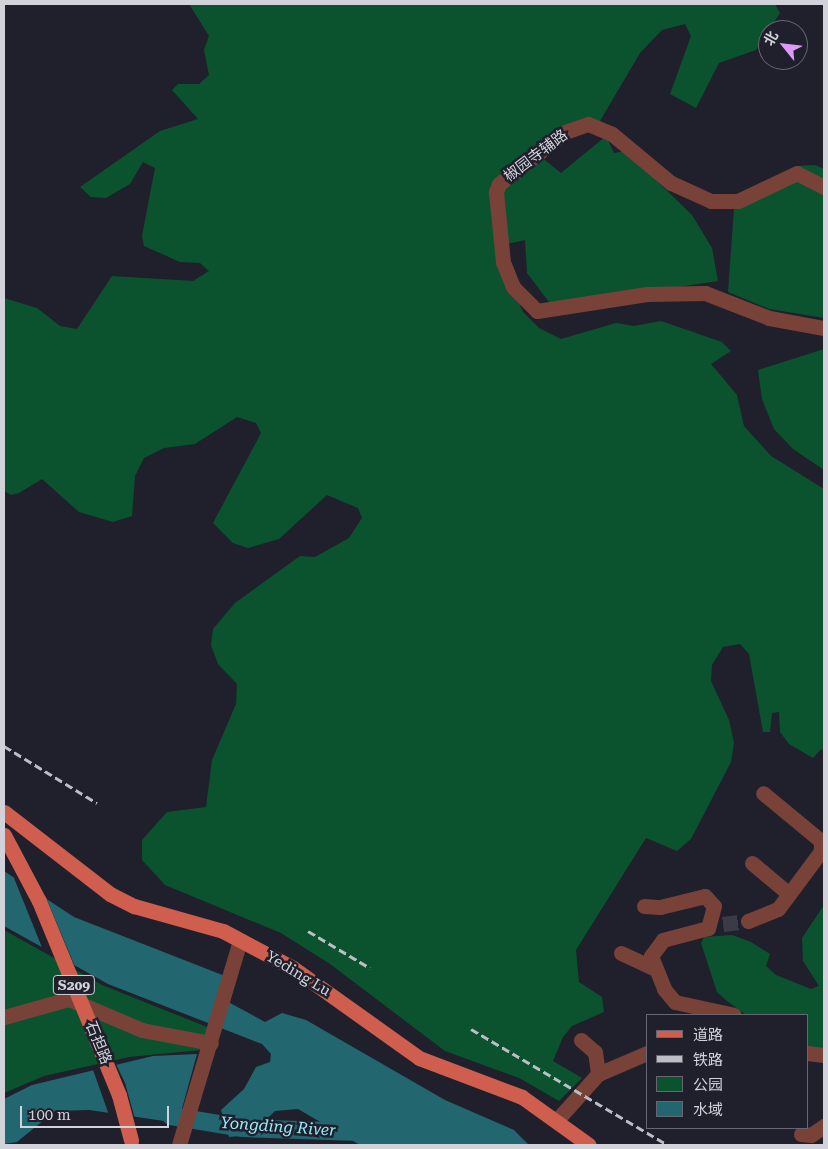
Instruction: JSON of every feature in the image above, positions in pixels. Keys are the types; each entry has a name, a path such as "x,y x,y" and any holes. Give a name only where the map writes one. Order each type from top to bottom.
{"main road":[{"name":"Yeding Lu","path":"4,812 110,894 240,940 293,968 419,1058 440,1070 522,1097 557,1120 588,1145"},
{"name":"石担路","path":"4,835 43,909 119,1095 131,1143"}],"street":[{"name":"椒园寺辅路","path":"824,187 797,173 738,201 711,201 671,183 612,134 588,124 565,132 499,184 496,192 504,262 513,287 536,312 684,292 725,299 769,318 824,328"},
{"path":"748,921 778,909 821,851 821,841 764,793"},
{"path":"752,863 789,894"},
{"path":"644,906 660,907 705,896 714,906 708,928"},
{"path":"723,924 663,940 651,956 653,968 675,1002 729,1014"},
{"path":"178,1145 237,959 240,940"},
{"path":"621,953 653,968"},
{"path":"4,1017 69,999 142,1030 211,1043"},
{"path":"581,1040 595,1052 598,1074"},
{"path":"557,1120 598,1074 646,1053"},
{"path":"808,1053 824,1055"},
{"path":"801,1134 811,1135 824,1126"}],"green space":[{"path":"189,4 775,4 780,13 775,20 758,20 758,47 756,50 719,63 696,108 670,94 691,36 685,24 662,30 640,53 600,121 541,157 561,173 606,136 614,153 626,151 692,215 712,248 718,281 552,306 527,273 525,240 494,247 523,312 539,328 561,339 616,323 634,326 661,321 722,342 731,351 711,364 737,395 744,426 771,456 824,489 824,751 821,749 813,758 789,744 780,732 779,712 772,713 770,732 763,732 749,654 740,644 723,647 712,665 711,681 729,720 734,743 731,762 691,839 677,851 646,838 576,950 579,982 602,997 604,1012 572,1026 563,1037 553,1061 582,1078 559,1101 519,1078 445,1051 330,964 281,933 165,885 142,860 142,840 167,812 206,807 212,760 236,704 237,684 218,664 211,645 213,629 235,603 300,556 315,557 349,538 362,518 358,508 327,495 279,539 248,548 233,543 213,523 261,433 256,423 237,417 195,444 164,448 144,458 135,476 132,516 113,522 79,512 42,479 19,493 11,495 4,491 4,298 37,308 60,326 77,329 112,276 193,281 209,271 200,263 180,262 144,246 142,236 155,168 143,162 130,184 106,198 91,197 80,187 160,131 198,119 172,90 178,84 199,84 209,75 204,50 209,36"},
{"path":"815,165 824,169 824,318 769,309 728,292 735,195 796,166"},
{"path":"824,349 824,470 793,449 774,429 762,399 758,370"},
{"path":"824,905 824,1050 808,1047 808,1014 745,1014 727,1001 717,992 701,943 704,937 732,935 751,942 770,954 766,966 776,975 811,989 819,986 803,961 802,938"},
{"path":"4,930 102,985 207,1027 201,1050 129,1057 44,1076 4,1093"}],"water":[{"path":"4,871 74,917 225,976 219,997 265,1022 282,1013 306,1020 445,1100 514,1130 529,1145 360,1145 298,1109 275,1111 250,1135 229,1137 221,1110 244,1089 256,1067 270,1062 271,1054 262,1044 108,984 4,926"},
{"path":"197,1054 178,1123 89,1110 55,1111 17,1142 4,1144 4,1099 32,1085 153,1056"}],"pier":[{"path":"12,873 45,895 76,969 43,950"},
{"path":"115,1062 125,1083 135,1119 109,1115 92,1067"}],"waterway":[{"name":"Yongding River","path":"171,1116 243,1128 359,1132"}],"tunnel":[{"path":"723,924 748,921"}],"railway":[{"path":"4,746 97,803"},
{"path":"308,931 370,968"},
{"path":"471,1029 668,1145"}]}
